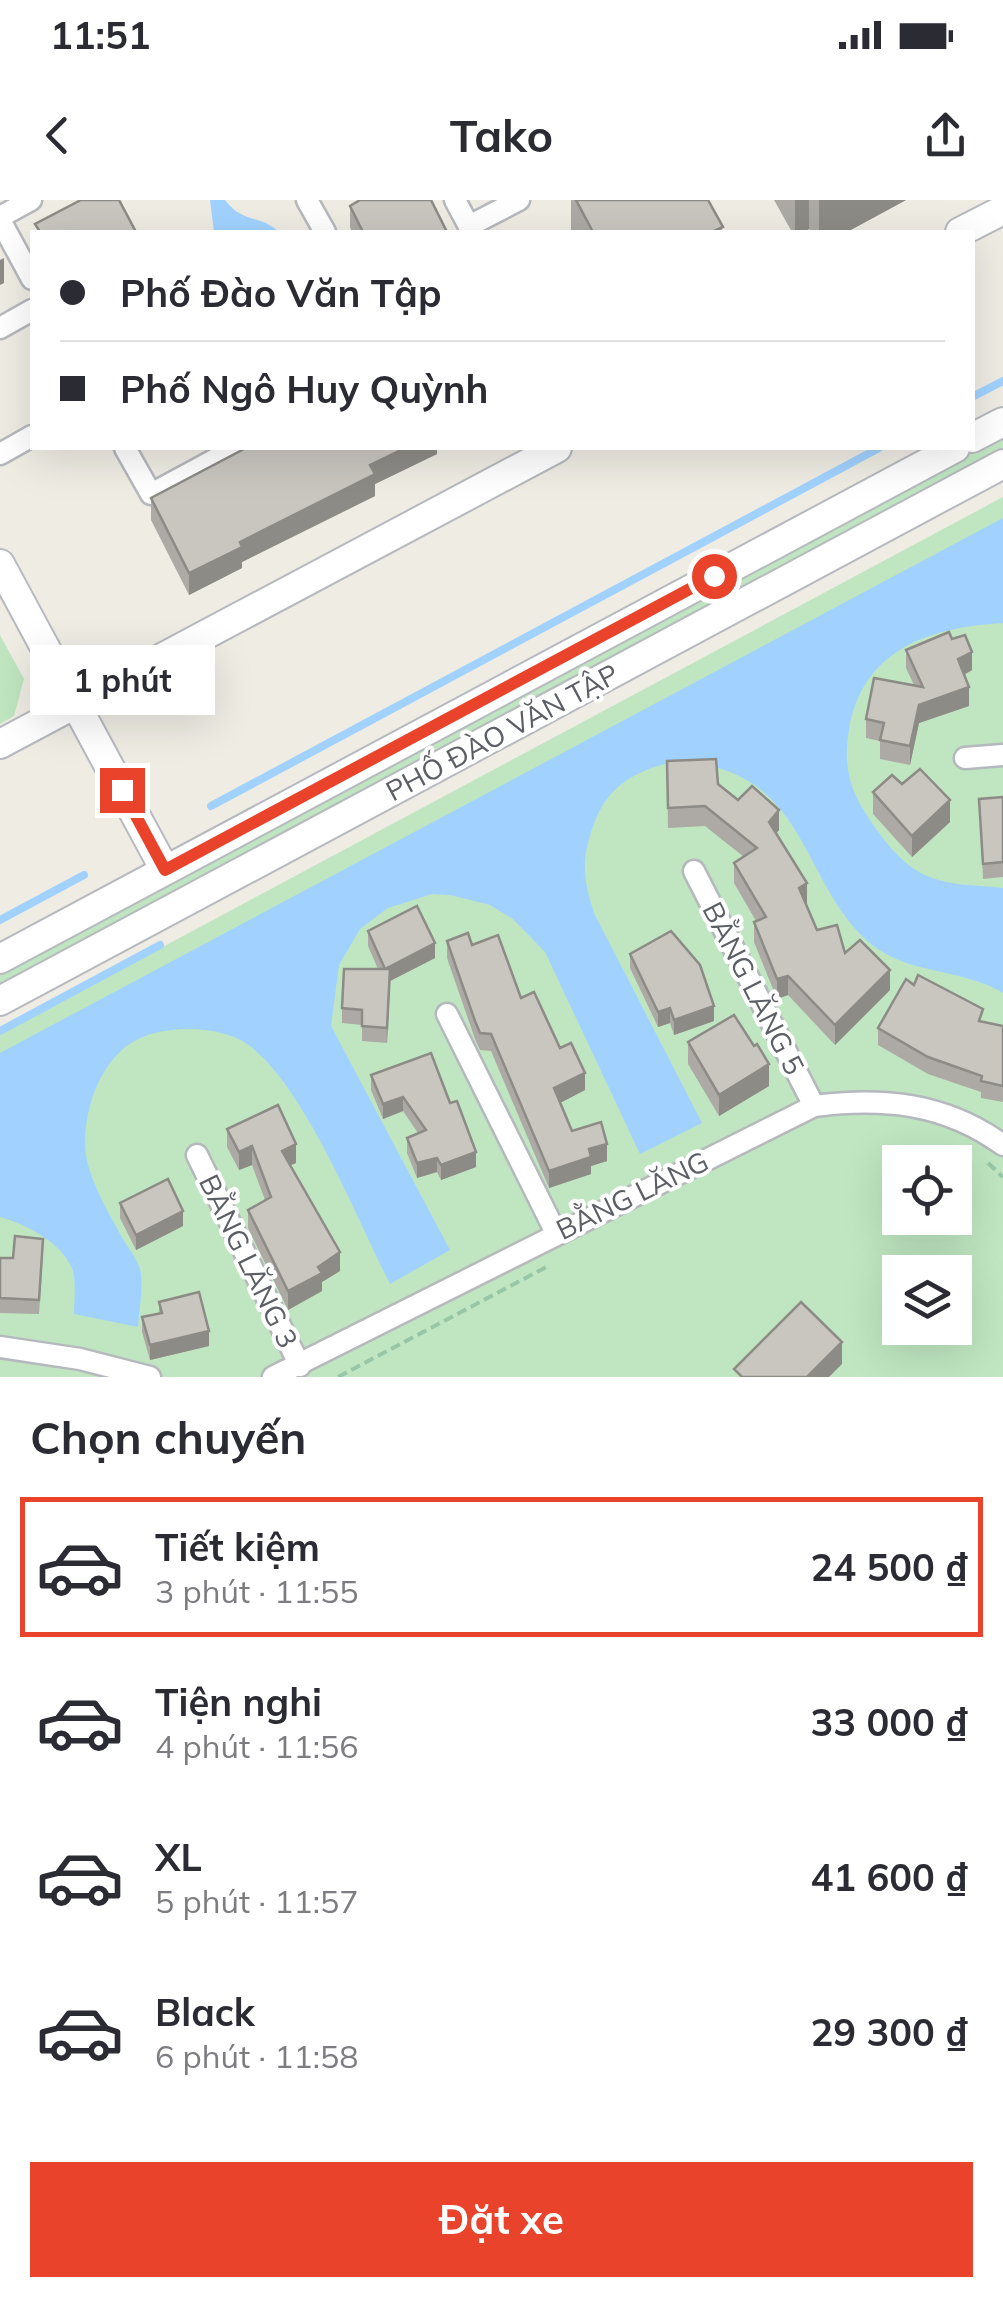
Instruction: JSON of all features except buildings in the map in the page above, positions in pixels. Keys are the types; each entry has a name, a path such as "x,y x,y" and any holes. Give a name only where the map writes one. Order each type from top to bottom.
{"main road":[{"path":"964,230 1003,210"},
{"path":"975,436 1003,422"},
{"path":"0,744 552,450"},
{"name":"PHỐ ĐÀO VĂN TẬP","path":"0,959 951,450"},
{"name":"PHỐ ĐÀO VĂN TẬP","path":"0,1000 1003,464"},
{"path":"0,564 165,870"}],"street":[{"path":"30,275 0,219 31,200"},
{"path":"307,200 324,230"},
{"path":"455,200 470,229 519,200"},
{"path":"0,328 30,311"},
{"path":"0,454 30,437"},
{"path":"126,450 151,494 232,450"},
{"path":"965,758 1003,756"},
{"name":"BẰNG LĂNG 5","path":"694,871 814,1106"},
{"path":"446,1014 556,1232"},
{"name":"BẰNG LĂNG","path":"272,1377 814,1106 861,1100 918,1104 974,1124 1003,1145"},
{"name":"BẰNG LĂNG 3","path":"197,1155 300,1366"},
{"path":"0,1348 80,1359 150,1377"}],"path":[{"path":"982,1158 1003,1177"},
{"path":"338,1377 564,1258"}],"green space":[{"path":"1003,434 1003,452 0,989 0,971"},
{"path":"1003,497 1003,1377 0,1377 0,1034"},
{"path":"0,635 24,679 14,716 0,724"}],"water":[{"path":"210,200 225,200 238,213 276,230 214,230"},
{"path":"1003,518 1003,623 950,630 925,638 884,662 868,680 856,703 847,754 849,776 861,807 901,859 936,879 1003,888 1003,993 972,980 906,963 875,947 834,900 789,821 770,798 746,779 699,764 654,767 626,781 605,801 587,846 586,879 595,915 702,1123 640,1154 545,952 513,919 490,905 432,894 388,908 360,929 339,965 331,1026 450,1250 390,1284 309,1120 268,1063 247,1044 222,1033 193,1029 163,1031 125,1047 105,1070 92,1098 86,1128 86,1155 93,1181 140,1270 138,1327 74,1314 74,1277 66,1257 40,1235 0,1217 0,1053"}],"waterway":[{"path":"975,395 1003,381"},
{"path":"211,806 875,450"},
{"path":"0,920 84,875"},
{"path":"0,1031 160,945"}],"route":[{"path":"122,790 165,870 714,576"}]}
